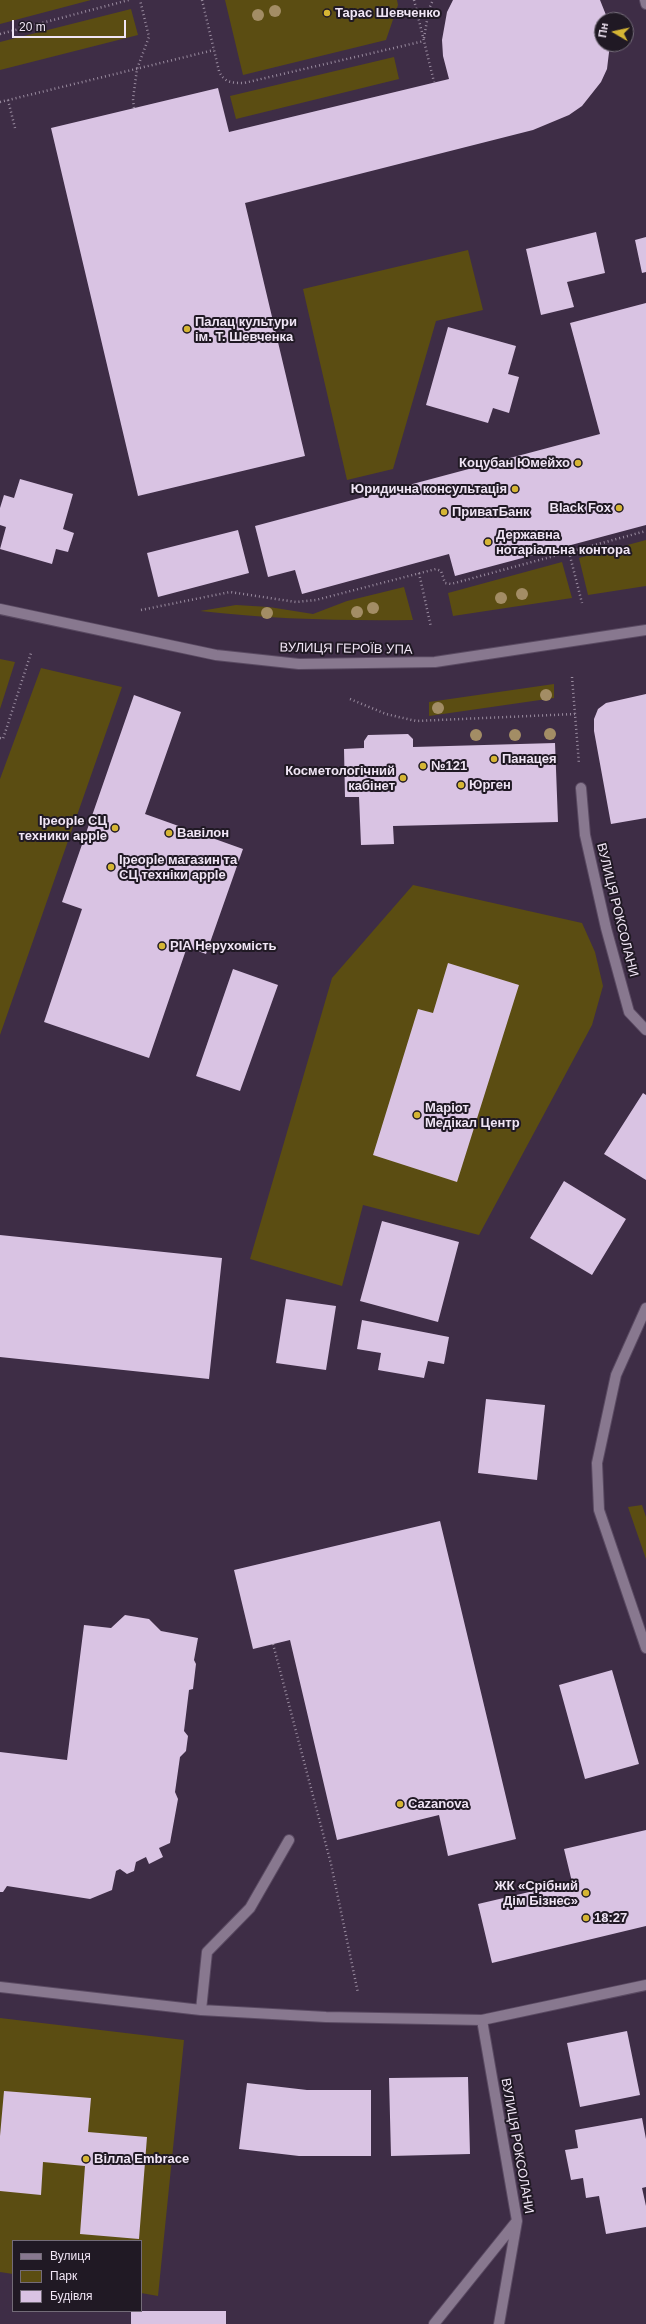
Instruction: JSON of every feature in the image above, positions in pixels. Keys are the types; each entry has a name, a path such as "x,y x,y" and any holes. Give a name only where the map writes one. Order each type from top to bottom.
{"street":[{"path":"645,0 646,4"},
{"name":"ВУЛИЦЯ ГЕРОЇВ УПА","path":"0,609 216,655 299,664 435,662 646,630"},
{"name":"ВУЛИЦЯ РОКСОЛАНИ","path":"581,788 586,835 606,928 629,1012 646,1030"},
{"path":"646,1308 616,1375 597,1463 599,1510 646,1648"},
{"path":"201,2010 207,1952 250,1908 288,1840"},
{"path":"0,1987 201,2010 326,2017 482,2020 646,1985"},
{"name":"ВУЛИЦЯ РОКСОЛАНИ","path":"482,2020 517,2221 499,2324"},
{"path":"434,2324 517,2221"}],"path":[{"path":"0,34 129,0"},
{"path":"134,108 133,99 137,69 149,37 140,0"},
{"path":"202,0 221,77 232,83 244,83 424,41"},
{"path":"414,0 434,82"},
{"path":"424,41 429,9 433,0"},
{"path":"0,102 214,50"},
{"path":"8,100 15,128"},
{"path":"141,610 230,592 296,602 316,600 419,573 440,569 445,583 451,584 646,531"},
{"path":"569,552 582,603"},
{"path":"419,573 431,627"},
{"path":"0,738 3,740 31,653"},
{"path":"572,677 581,788"},
{"path":"350,699 386,714 416,720 575,714"},
{"path":"273,1644 331,1864 358,1995"}],"green space":[{"path":"0,0 91,0 0,24"},
{"path":"225,0 397,0 398,5 386,40 243,75"},
{"path":"131,9 138,35 0,70 0,42"},
{"path":"394,57 399,79 236,119 230,96"},
{"path":"468,250 483,310 436,321 393,469 347,480 303,289"},
{"path":"646,540 646,586 588,595 579,558"},
{"path":"562,562 572,598 453,616 448,593"},
{"path":"404,587 413,620 306,619 200,611 236,605 269,607 313,614 347,601"},
{"path":"0,659 15,662 0,709"},
{"path":"41,668 122,687 0,1035 0,779"},
{"path":"554,684 554,698 429,716 429,702"},
{"name":"Маріот Медікал Центр","path":"413,885 582,923 595,952 603,986 592,1025 479,1235 363,1205 342,1286 250,1259 332,978"},
{"path":"642,1505 646,1517 646,1559 628,1507"},
{"name":"Вілла Embrace","path":"0,2018 184,2040 158,2296 142,2293 142,2240 12,2240 12,2274 0,2272"}],"building":[{"name":"Палац культури ім. Т. Шевченка","path":"453,0 600,0 605,12 594,12 594,52 609,52 607,69 601,82 582,106 569,115 533,130 245,203 305,456 138,496 51,128 218,88 229,132 449,79 443,56 442,40 447,12"},
{"path":"596,232 605,273 567,282 574,307 541,315 526,249"},
{"path":"646,237 646,272 642,273 635,240"},
{"path":"646,303 646,525 455,576 449,554 302,594 295,570 268,577 255,526 600,434 570,323"},
{"path":"448,327 516,346 508,374 519,377 509,413 493,408 488,423 426,405"},
{"path":"20,479 73,494 63,529 74,533 68,552 56,549 52,564 0,549 6,527 0,525 0,508 4,495 14,498"},
{"path":"238,530 249,573 158,597 147,553"},
{"path":"646,694 646,818 611,824 594,731 594,719 598,709 606,703"},
{"path":"134,695 181,712 145,814 243,849 206,954 187,947 149,1058 44,1022 82,909 62,902"},
{"path":"408,734 413,739 413,747 555,743 558,822 393,826 394,844 361,845 359,797 345,797 344,749 364,748 364,741 368,735"},
{"path":"448,963 519,985 457,1182 373,1155 418,1009 433,1013"},
{"path":"233,969 278,985 240,1091 196,1076"},
{"path":"643,1093 646,1095 646,1180 604,1154"},
{"path":"564,1181 626,1219 592,1275 530,1238"},
{"path":"382,1221 459,1242 438,1322 360,1301"},
{"path":"0,1235 222,1258 209,1379 0,1357"},
{"path":"286,1299 336,1306 326,1370 276,1363"},
{"path":"362,1320 449,1337 444,1364 428,1361 424,1378 378,1370 381,1353 357,1349"},
{"path":"486,1399 545,1405 537,1480 478,1473"},
{"path":"440,1521 516,1839 448,1856 439,1815 337,1840 290,1640 253,1649 234,1570"},
{"path":"125,1615 149,1619 161,1631 198,1638 194,1660 196,1664 193,1689 189,1690 184,1731 188,1736 186,1751 180,1757 175,1792 178,1799 170,1843 159,1848 163,1857 149,1864 146,1857 136,1862 134,1871 127,1874 120,1869 116,1871 112,1890 90,1899 7,1886 3,1892 0,1892 0,1752 67,1760 84,1625 111,1628"},
{"path":"612,1670 639,1764 585,1779 559,1685"},
{"name":"ЖК «Срібний Дім Бізнес»","path":"646,1830 646,1926 492,1963 478,1904 572,1882 564,1849"},
{"path":"627,2031 640,2095 580,2107 567,2043"},
{"path":"468,2077 470,2154 391,2156 389,2078"},
{"path":"247,2083 307,2090 371,2090 371,2156 299,2156 239,2149"},
{"path":"4,2091 91,2098 88,2132 147,2137 139,2239 80,2234 85,2166 43,2162 41,2195 0,2191 0,2136"},
{"path":"642,2118 646,2139 646,2187 642,2188 646,2206 646,2227 606,2234 599,2196 586,2198 583,2178 571,2180 565,2150 578,2148 575,2130"},
{"path":"226,2311 226,2324 131,2324 131,2312"}],"place":[{"name":"Тарас Шевченко","path":"327,13"},
{"name":"Палац культури ім. Т. Шевченка","path":"187,329"},
{"name":"Коцубан Юмейхо","path":"578,463"},
{"name":"Юридична консультація","path":"515,489"},
{"name":"Black Fox","path":"619,508"},
{"name":"ПриватБанк","path":"444,512"},
{"name":"Державна нотаріальна контора","path":"488,542"},
{"name":"Панацея","path":"494,759"},
{"name":"№121","path":"423,766"},
{"name":"Косметологічний кабінет","path":"403,778"},
{"name":"Юрген","path":"461,785"},
{"name":"Ipeople СЦ техники apple","path":"115,828"},
{"name":"Вавілон","path":"169,833"},
{"name":"Ipeople магазин та СЦ техніки apple","path":"111,867"},
{"name":"РІА Нерухомість","path":"162,946"},
{"name":"Маріот Медікал Центр","path":"417,1115"},
{"name":"Cazanova","path":"400,1804"},
{"name":"ЖК «Срібний Дім Бізнес»","path":"586,1893"},
{"name":"18:27","path":"586,1918"},
{"name":"Вілла Embrace","path":"86,2159"}]}
